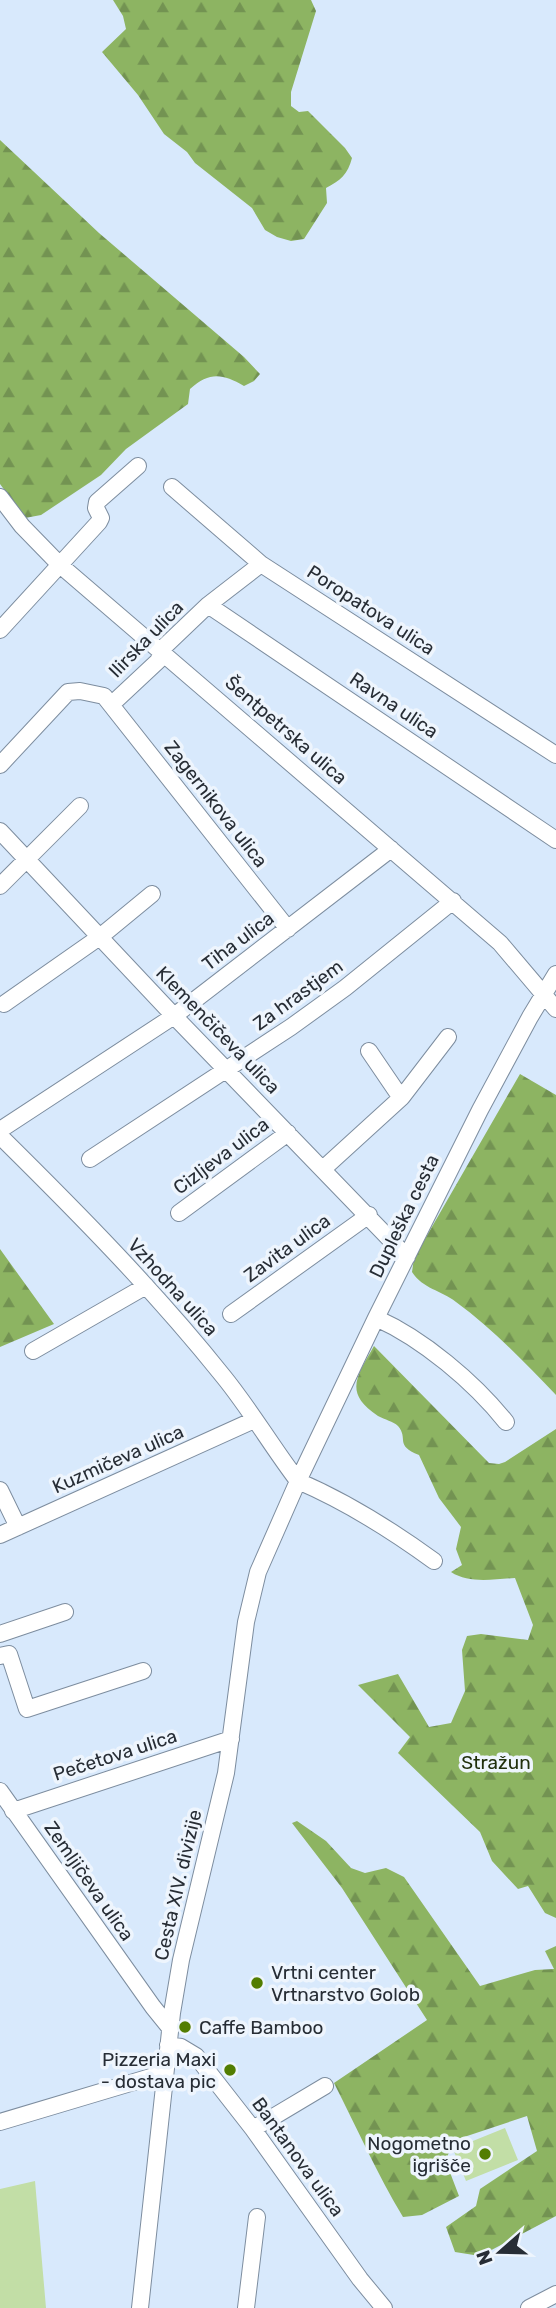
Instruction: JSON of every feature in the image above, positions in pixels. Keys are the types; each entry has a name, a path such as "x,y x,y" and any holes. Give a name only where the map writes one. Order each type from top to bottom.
{"street":[{"path":"0,630 99,522 101,517 96,508 97,502 138,466"},
{"name":"Poropatova ulica","path":"172,487 261,564 556,755"},
{"name":"Šentpetrska ulica","path":"0,497 22,526 60,565 500,943 556,1009"},
{"name":"Ilirska ulica","path":"0,765 68,692 80,691 104,696 112,704 158,661 165,646 208,605 261,564"},
{"name":"Ravna ulica","path":"208,605 556,840"},
{"name":"Zagernikova ulica","path":"112,704 288,929"},
{"path":"0,886 80,806"},
{"name":"Klemenčičeva ulica","path":"0,831 407,1257"},
{"name":"Tiha ulica","path":"0,1130 174,1016 391,849"},
{"path":"4,1004 101,936 152,894"},
{"name":"Za hrastjem","path":"90,1159 227,1070 345,988 453,901"},
{"name":"Dupleška cesta","path":"298,1481 480,1110 556,974"},
{"path":"323,1169 401,1098 448,1037"},
{"path":"369,1052 401,1098"},
{"name":"Cizljeva ulica","path":"179,1213 288,1133"},
{"name":"Vzhodna ulica","path":"0,1136 146,1286 224,1377 298,1481"},
{"name":"Zavita ulica","path":"231,1314 369,1216"},
{"path":"33,1351 146,1286"},
{"path":"376,1318 416,1340 440,1358 493,1405 506,1422"},
{"name":"Kuzmičeva ulica","path":"0,1535 254,1420"},
{"path":"298,1481 329,1494 386,1526 434,1561"},
{"name":"Cesta XIV. divizije","path":"141,2308 164,2073 181,1960 218,1808 253,1591 264,1555 298,1481"},
{"path":"0,1490 19,1527"},
{"path":"0,1634 65,1612"},
{"path":"0,1656 9,1654 27,1709 143,1671"},
{"name":"Pečetova ulica","path":"13,1811 231,1739"},
{"name":"Zemljičeva ulica","path":"0,1791 170,2028"},
{"name":"Bantanova ulica","path":"168,2045 181,2047 196,2056 384,2308"},
{"path":"0,2122 164,2073"},
{"path":"253,2129 325,2086"},
{"path":"246,2308 257,2217"},
{"path":"529,2308 556,2294"}],"green space":[{"path":"113,0 311,0 316,11 291,92 291,106 299,112 308,111 352,158 343,176 326,188 327,203 304,239 291,241 265,230 252,208 195,163 187,152 164,134 138,95 102,52 126,29 123,16"},
{"path":"0,140 99,233 244,357 260,374 244,386 216,376 197,383 190,389 188,404 126,449 101,475 41,515 25,518 0,484"},
{"path":"520,1074 556,1095 556,1395 483,1323 450,1298 421,1282 412,1272 414,1258"},
{"path":"0,1249 54,1324 0,1347"},
{"name":"Stražun","path":"374,1346 489,1463 505,1462 556,1429 556,1918 545,1913 528,1886 518,1889 492,1861 480,1832 398,1753 410,1737 358,1685 398,1674 429,1727 451,1723 465,1691 462,1650 467,1636 481,1634 528,1640 533,1625 515,1578 474,1579 451,1572 462,1565 456,1549 461,1527 439,1498 419,1455 404,1445 398,1426 367,1408 357,1392 359,1375"},
{"path":"297,1821 326,1841 351,1868 365,1873 386,1868 404,1877 480,1986 535,1970 554,1969 545,1951 556,1946 556,2216 480,2256 455,2252 446,2227 476,2206 480,2189 537,2151 527,2116 452,2141 446,2162 459,2196 422,2215 403,2217 334,2083 427,2020 342,1888 292,1823"},
{"name":"Nogometno igrišče","path":"505,2128 518,2160 466,2181 453,2149"},
{"path":"35,2181 46,2308 0,2308 0,2189"}],"place":[{"name":"Vrtni center Vrtnarstvo Golob","path":"257,1983"},
{"name":"Caffe Bamboo","path":"185,2027"},
{"name":"Pizzeria Maxi - dostava pic","path":"230,2070"},
{"name":"Nogometno igrišče","path":"485,2154"}]}
